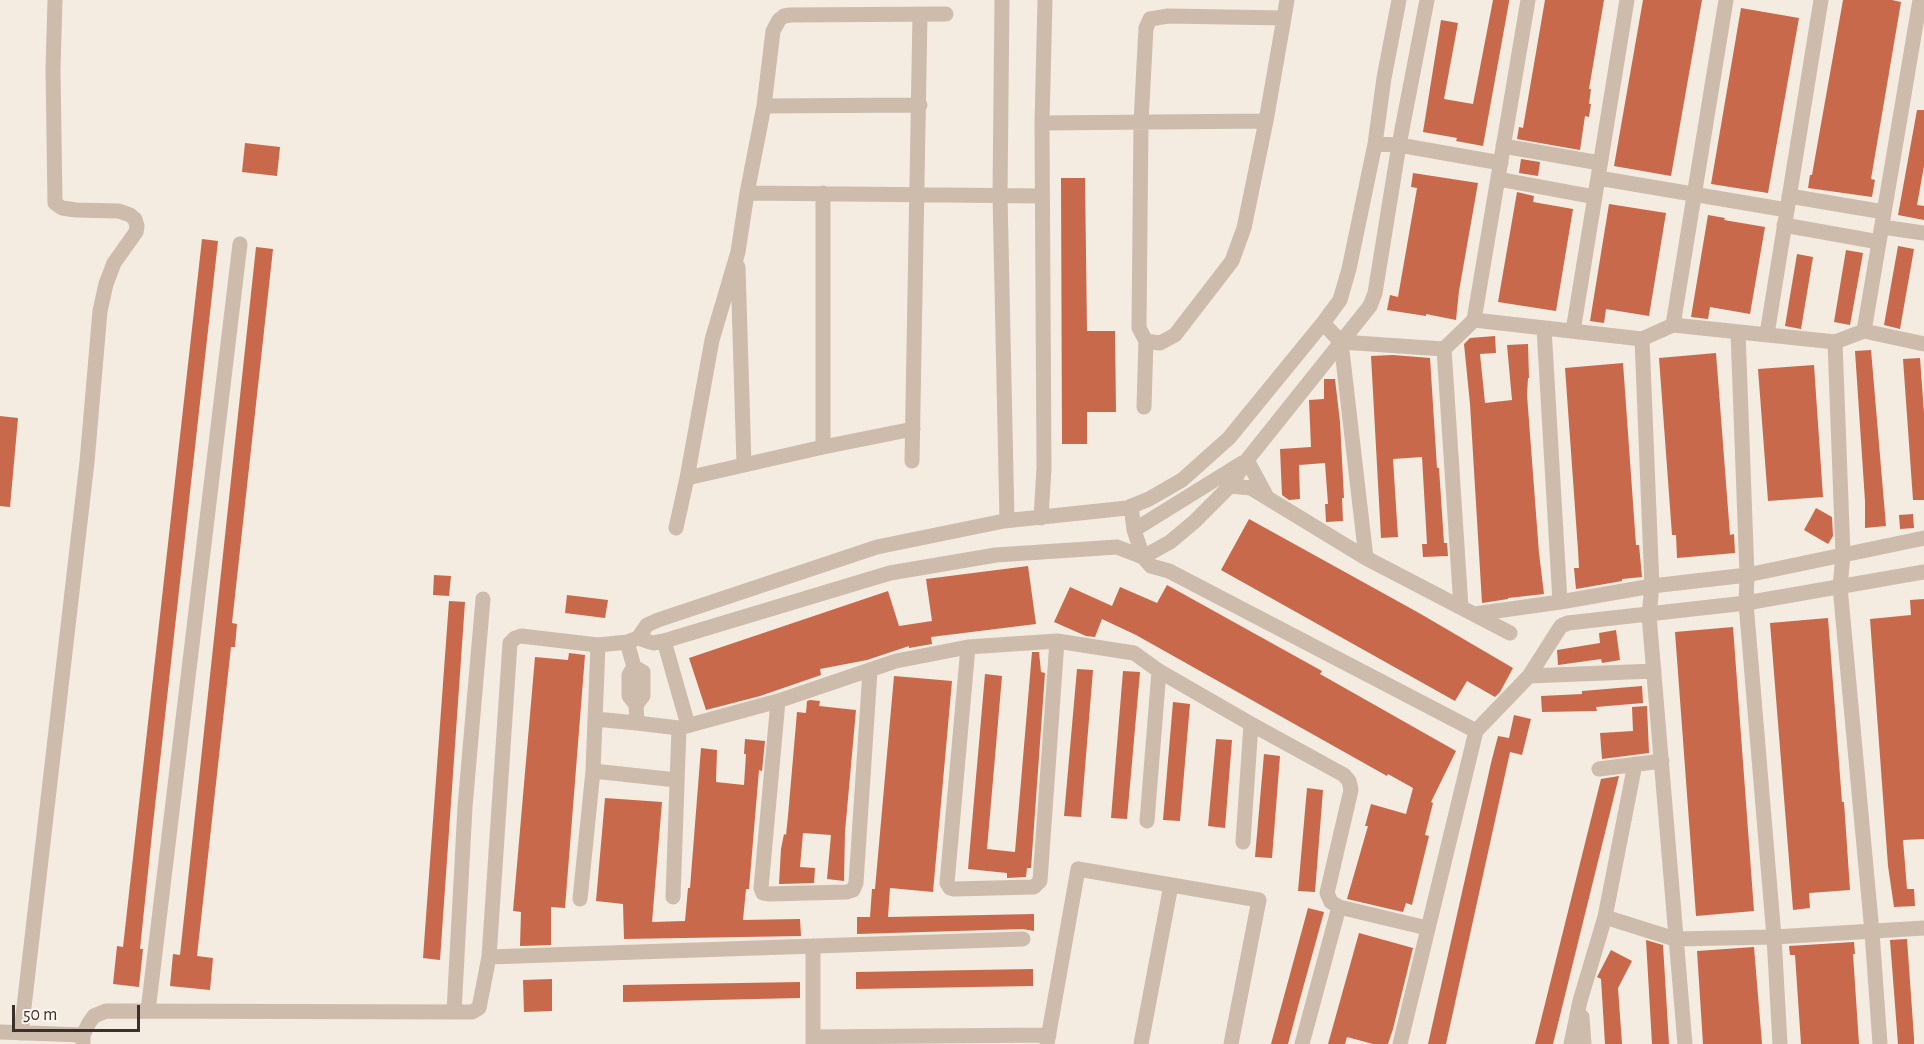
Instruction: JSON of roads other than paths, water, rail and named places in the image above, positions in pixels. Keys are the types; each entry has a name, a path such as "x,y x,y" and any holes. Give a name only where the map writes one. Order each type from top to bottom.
{"street":[{"path":"21,1033 87,462 100,311 114,263 136,232 137,226 130,215 119,212 62,208 55,203 53,80 55,0"},
{"path":"1002,0 1000,195 1007,520"},
{"path":"1041,518 1044,468 1042,123 1045,0"},
{"path":"1146,341 1160,343 1175,335 1232,261 1244,228 1287,0"},
{"path":"637,723 636,705 643,696 643,672 634,667 633,640 647,625 877,547 1007,520 1041,518 1131,506 1149,500 1182,480 1229,438 1340,300 1376,144 1384,78 1399,0"},
{"path":"1143,557 1170,542 1230,486 1247,460 1370,306 1375,292 1399,145 1426,5 1438,0"},
{"path":"1341,342 1444,349 1474,320 1528,0"},
{"path":"1573,331 1627,0"},
{"path":"1673,325 1726,0"},
{"path":"1767,334 1821,0"},
{"path":"1864,331 1920,0"},
{"path":"912,461 920,14"},
{"path":"676,528 712,340 738,252 764,106 775,26 784,16 946,14"},
{"path":"1144,406 1146,341 1139,328 1141,122 1146,28 1150,19 1168,16 1284,18"},
{"path":"764,106 920,105"},
{"path":"1042,123 1266,121"},
{"path":"1376,144 1399,145 1501,163"},
{"path":"1503,146 1694,195 1924,233"},
{"path":"1498,179 1595,197"},
{"path":"747,193 1042,196"},
{"path":"822,194 823,447"},
{"path":"1787,210 1882,227"},
{"path":"148,1011 240,244"},
{"path":"738,252 744,465"},
{"path":"1474,320 1642,339 1673,325 1835,342 1864,331 1924,344"},
{"path":"1323,323 1341,342 1366,558"},
{"path":"1544,328 1560,602"},
{"path":"1738,332 1747,575 1746,603 1774,937 1780,1044"},
{"path":"1642,339 1652,586 1649,615 1685,1044"},
{"path":"1835,342 1843,555 1840,587 1880,1044"},
{"path":"1444,349 1461,607"},
{"path":"687,478 913,429"},
{"path":"1247,460 1268,498"},
{"path":"1134,530 1247,460"},
{"path":"1230,486 1251,488 1366,558 1510,633"},
{"path":"1131,506 1134,530 1143,557 1151,566 1169,572 1476,730"},
{"path":"1475,614 1652,586 1747,575 1924,538"},
{"path":"0,1032 83,1040 94,1016 106,1011 472,1012 479,1008 489,957 510,643 515,638 521,636 597,645 633,640 653,643 890,573 996,555 1117,547 1143,557"},
{"path":"1400,1044 1476,730 1528,676 1561,626 1568,623 1746,603 1924,572"},
{"path":"454,1012 465,807 483,598"},
{"path":"664,641 684,727 677,780 673,897"},
{"path":"595,719 684,727 778,701 896,661 968,647 1057,641 1134,653 1251,724 1344,775 1349,781 1351,790 1327,893 1331,902 1339,907 1427,928"},
{"path":"968,647 947,882 950,888 954,889 1034,887 1040,881 1057,641"},
{"path":"580,898 593,771 597,645"},
{"path":"778,701 761,888 763,893 853,890 870,670"},
{"path":"1147,821 1159,670"},
{"path":"1528,676 1654,670"},
{"path":"1243,842 1251,724"},
{"path":"1599,769 1662,761"},
{"path":"1571,1044 1580,1001 1605,917 1635,764"},
{"path":"593,771 677,780"},
{"path":"813,946 813,1041 1048,1039 1078,869 1259,900 1231,1044"},
{"path":"1142,1044 1171,885"},
{"path":"1302,1044 1339,907"},
{"path":"1605,917 1675,939 1774,937 1924,928"},
{"path":"489,957 1023,939"},
{"path":"1580,1001 1584,1044"}]}
